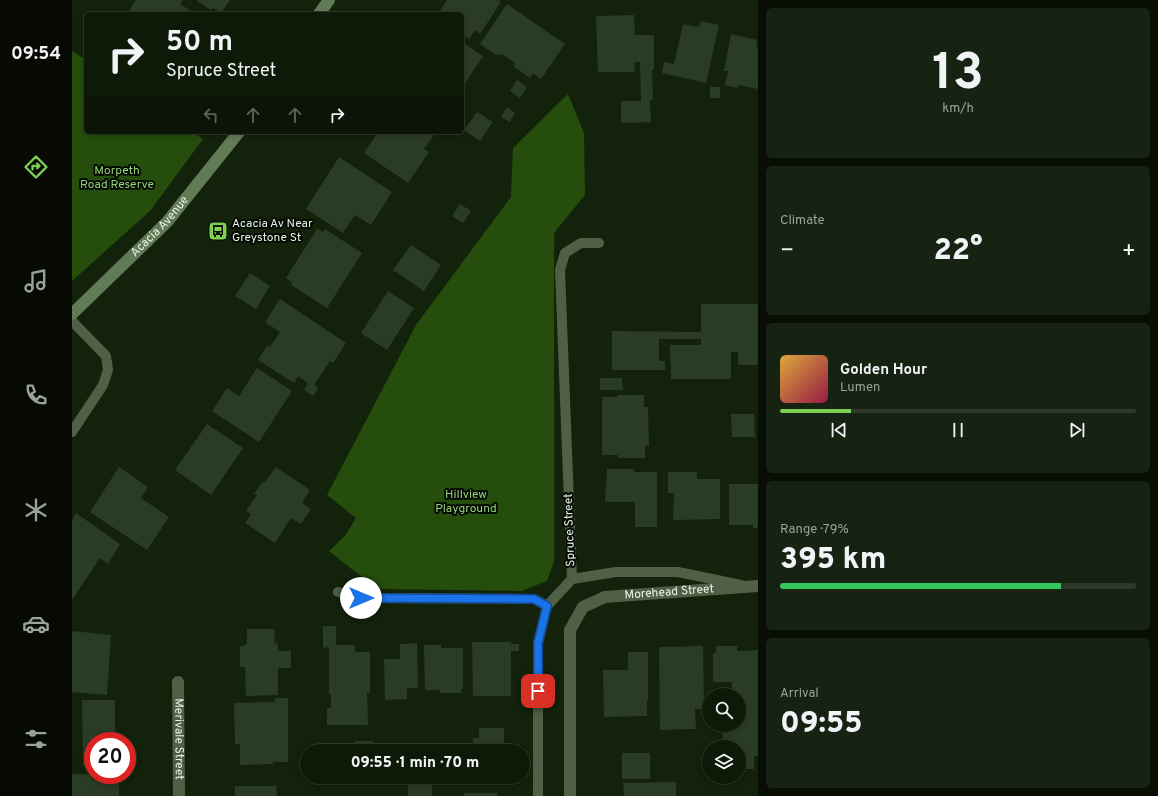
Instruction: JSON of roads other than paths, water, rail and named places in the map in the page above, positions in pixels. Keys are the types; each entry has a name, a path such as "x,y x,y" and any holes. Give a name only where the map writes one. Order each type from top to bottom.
{"street":[{"path":"320,12 329,0"},
{"name":"Acacia Avenue","path":"72,314 168,222 237,134"},
{"name":"Morehead Street","path":"570,796 570,630 583,607 605,598 753,586"},
{"name":"Merivale Street","path":"178,682 179,796"}],"lane":[{"name":"Spruce Street","path":"538,796 538,643 547,606 572,579 560,270 565,253 581,243 599,243"},
{"path":"72,321 106,356 108,370 103,385 72,432"},
{"path":"572,579 616,572 678,572 753,586"},
{"path":"338,592 361,598 534,599 547,606"}],"place":[{"name":"Acacia Av Near Greystone St","path":"218,231"}],"park label":[{"name":"Morpeth Road Reserve","path":"117,178"},
{"name":"Hillview Playground","path":"466,502"}]}
